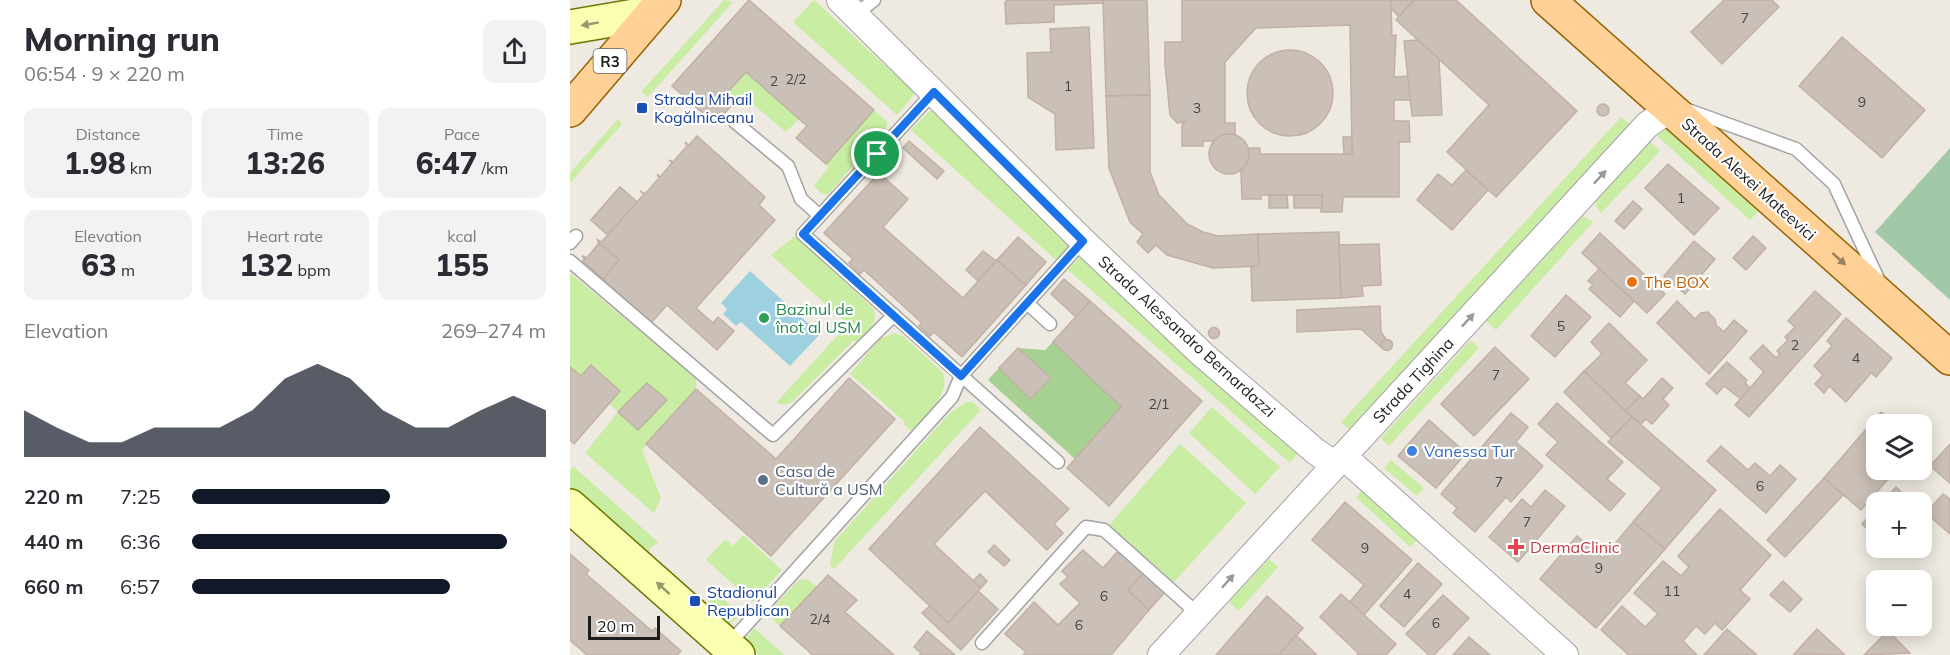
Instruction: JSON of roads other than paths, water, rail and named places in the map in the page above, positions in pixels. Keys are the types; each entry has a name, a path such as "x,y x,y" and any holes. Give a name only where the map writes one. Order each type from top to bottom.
{"main road":[{"name":"Strada Alexei Mateevici","path":"1548,0 1950,358"},
{"path":"570,27 658,6"},
{"name":"R3","path":"570,110 658,6"},
{"path":"570,506 733,651"}],"street":[{"name":"Strada Alessandro Bernardazzi","path":"856,5 934,92 1083,241 1202,354 1315,451 1339,461 1565,655"},
{"name":"Strada Tighina","path":"1161,655 1647,125 1670,109"}],"lane":[{"path":"934,92 803,234 1058,462"},
{"path":"1670,109 1691,109 1796,149 1834,184 1891,306"},
{"path":"735,122 788,166 801,200 820,216"},
{"path":"733,651 952,397 961,376 1083,241"},
{"path":"570,261 773,435 894,315"},
{"path":"1027,303 1050,324"},
{"path":"982,643 1086,527 1095,526 1104,530 1198,614"}],"water":[{"name":"Bazinul de înot al USM","path":"750,271 820,334 790,366 741,322 736,326 723,314 727,309 721,303"}],"place":[{"name":"Strada Mihail Kogălniceanu","path":"642,108"},
{"name":"The BOX","path":"1632,282"},
{"name":"Bazinul de înot al USM","path":"764,318"},
{"name":"Vanessa Tur","path":"1412,451"},
{"name":"Casa de Cultură a USM","path":"763,480"},
{"name":"DermaClinic","path":"1516,547"},
{"name":"Stadionul Republican","path":"695,601"}]}
